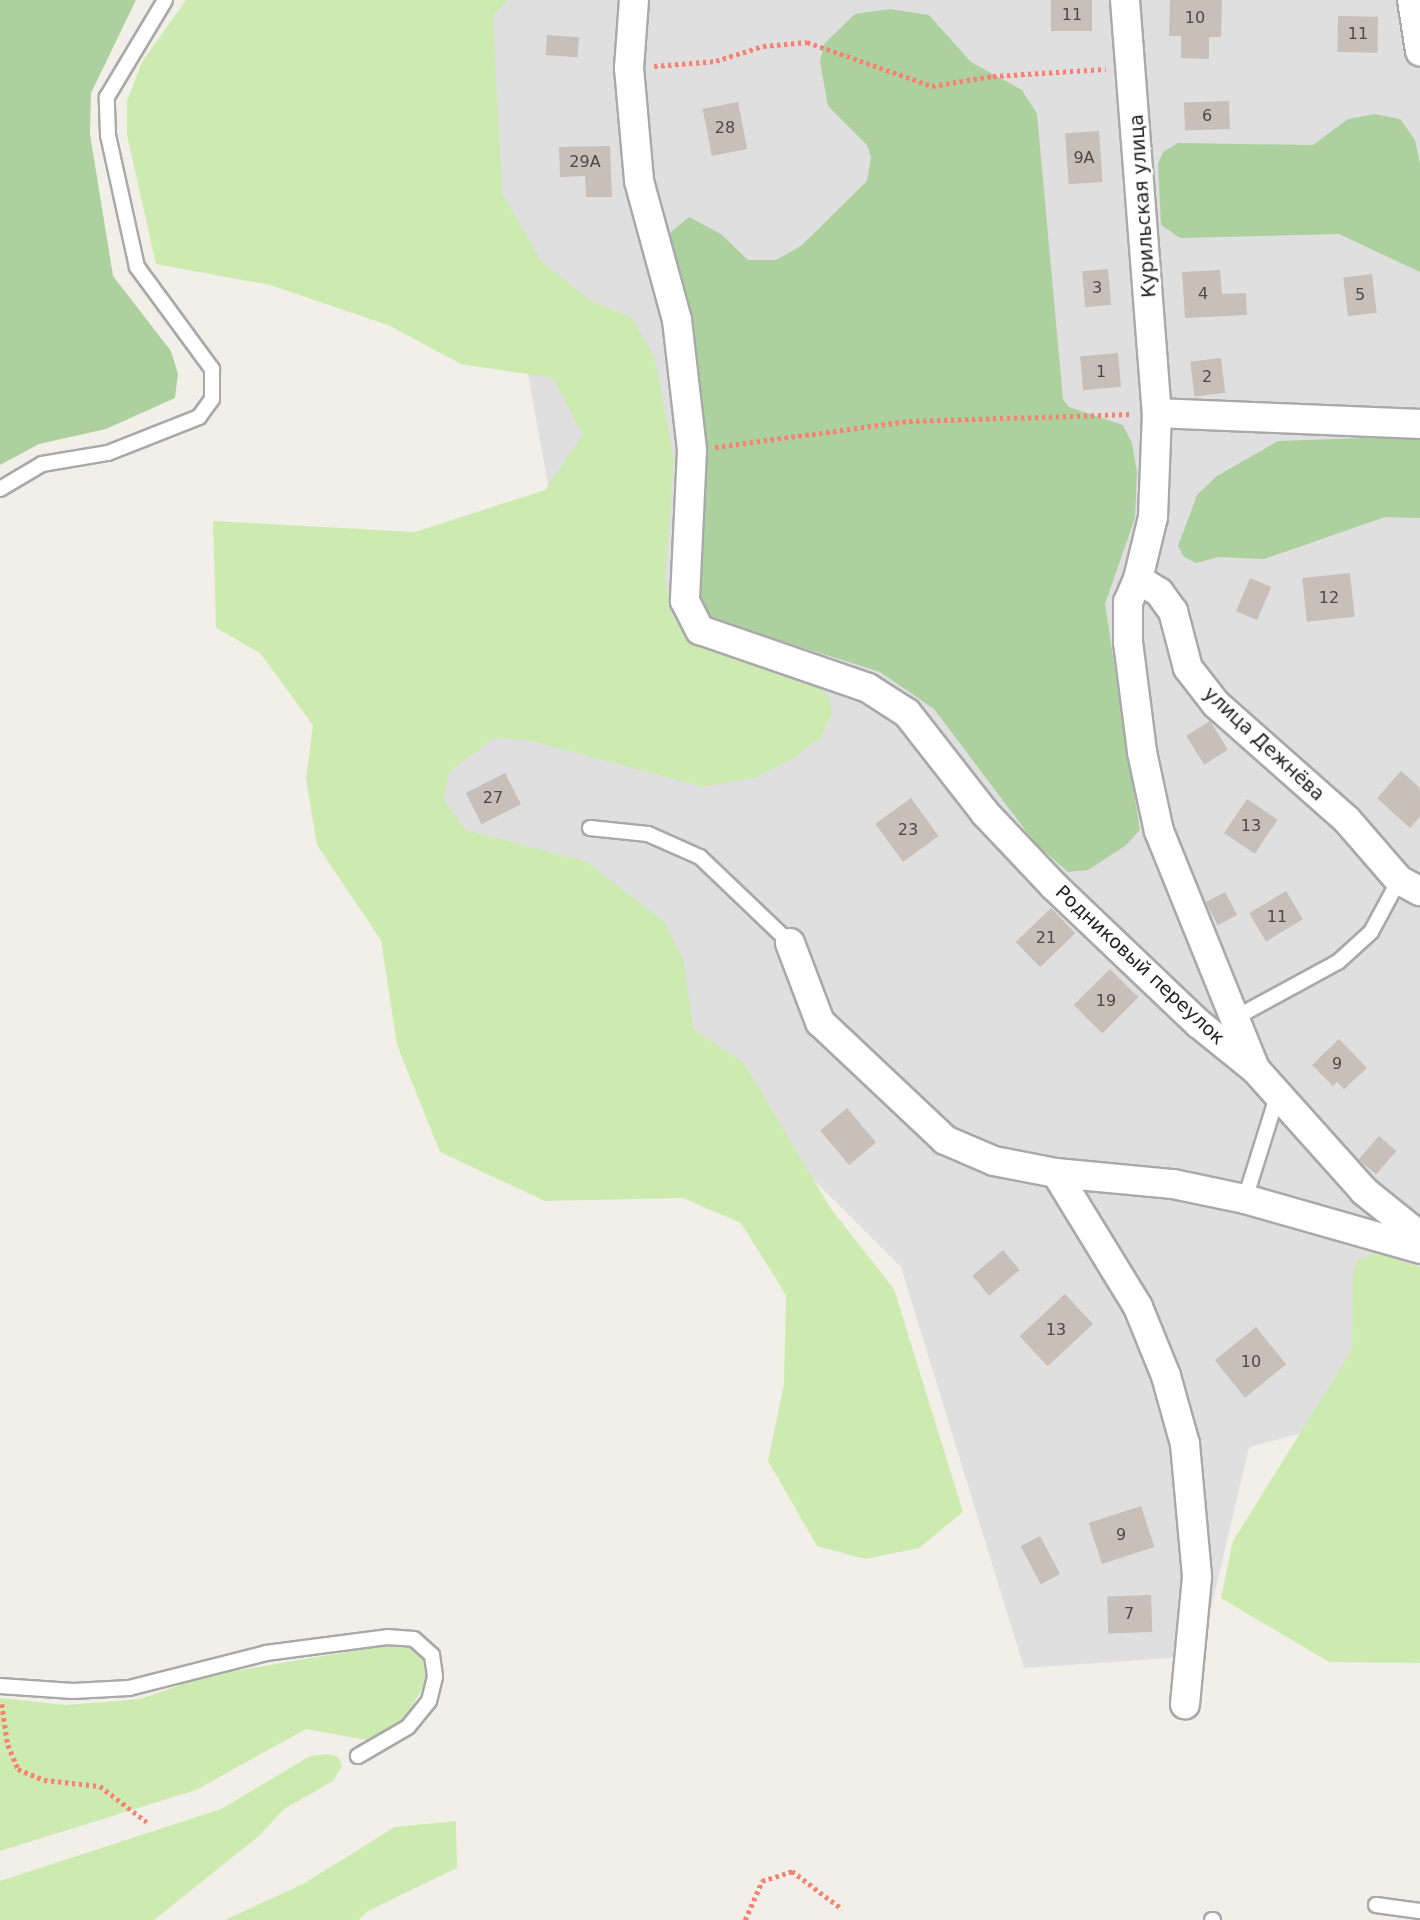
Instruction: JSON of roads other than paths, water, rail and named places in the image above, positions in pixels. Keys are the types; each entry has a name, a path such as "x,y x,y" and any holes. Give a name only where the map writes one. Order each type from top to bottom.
{"street":[{"name":"Родниковый переулок","path":"634,0 629,68 639,181 677,320 692,450 685,601 700,631 868,688 907,713 985,813 1054,886 1199,1024 1255,1070 1364,1191 1420,1236"},
{"name":"Курильская улица","path":"1125,0 1157,413"},
{"path":"1412,0 1420,51"},
{"path":"1255,1070 1159,831 1142,752 1129,642 1128,602 1138,579 1153,517 1157,413 1420,424"},
{"name":"улица Дежнёва","path":"1138,579 1159,592 1173,611 1188,668 1216,704 1346,820 1409,885"},
{"path":"790,943 820,1022 945,1140 995,1161 1056,1172 1173,1184 1245,1199 1420,1249"},
{"path":"1056,1172 1138,1307 1178,1409 1185,1444 1197,1577 1185,1704"}],"lane":[{"path":"0,489 42,464 108,453 199,418 212,400 212,369 137,267 108,135 107,97 165,0"},
{"path":"590,828 648,834 700,857 790,943"},
{"path":"1233,1019 1338,962 1371,932 1409,885"},
{"path":"1245,1199 1278,1097"},
{"path":"1,1686 73,1691 130,1688 266,1653 387,1637 414,1639 432,1654 435,1677 429,1700 408,1727 358,1756"},
{"path":"1376,1905 1420,1911"}]}
